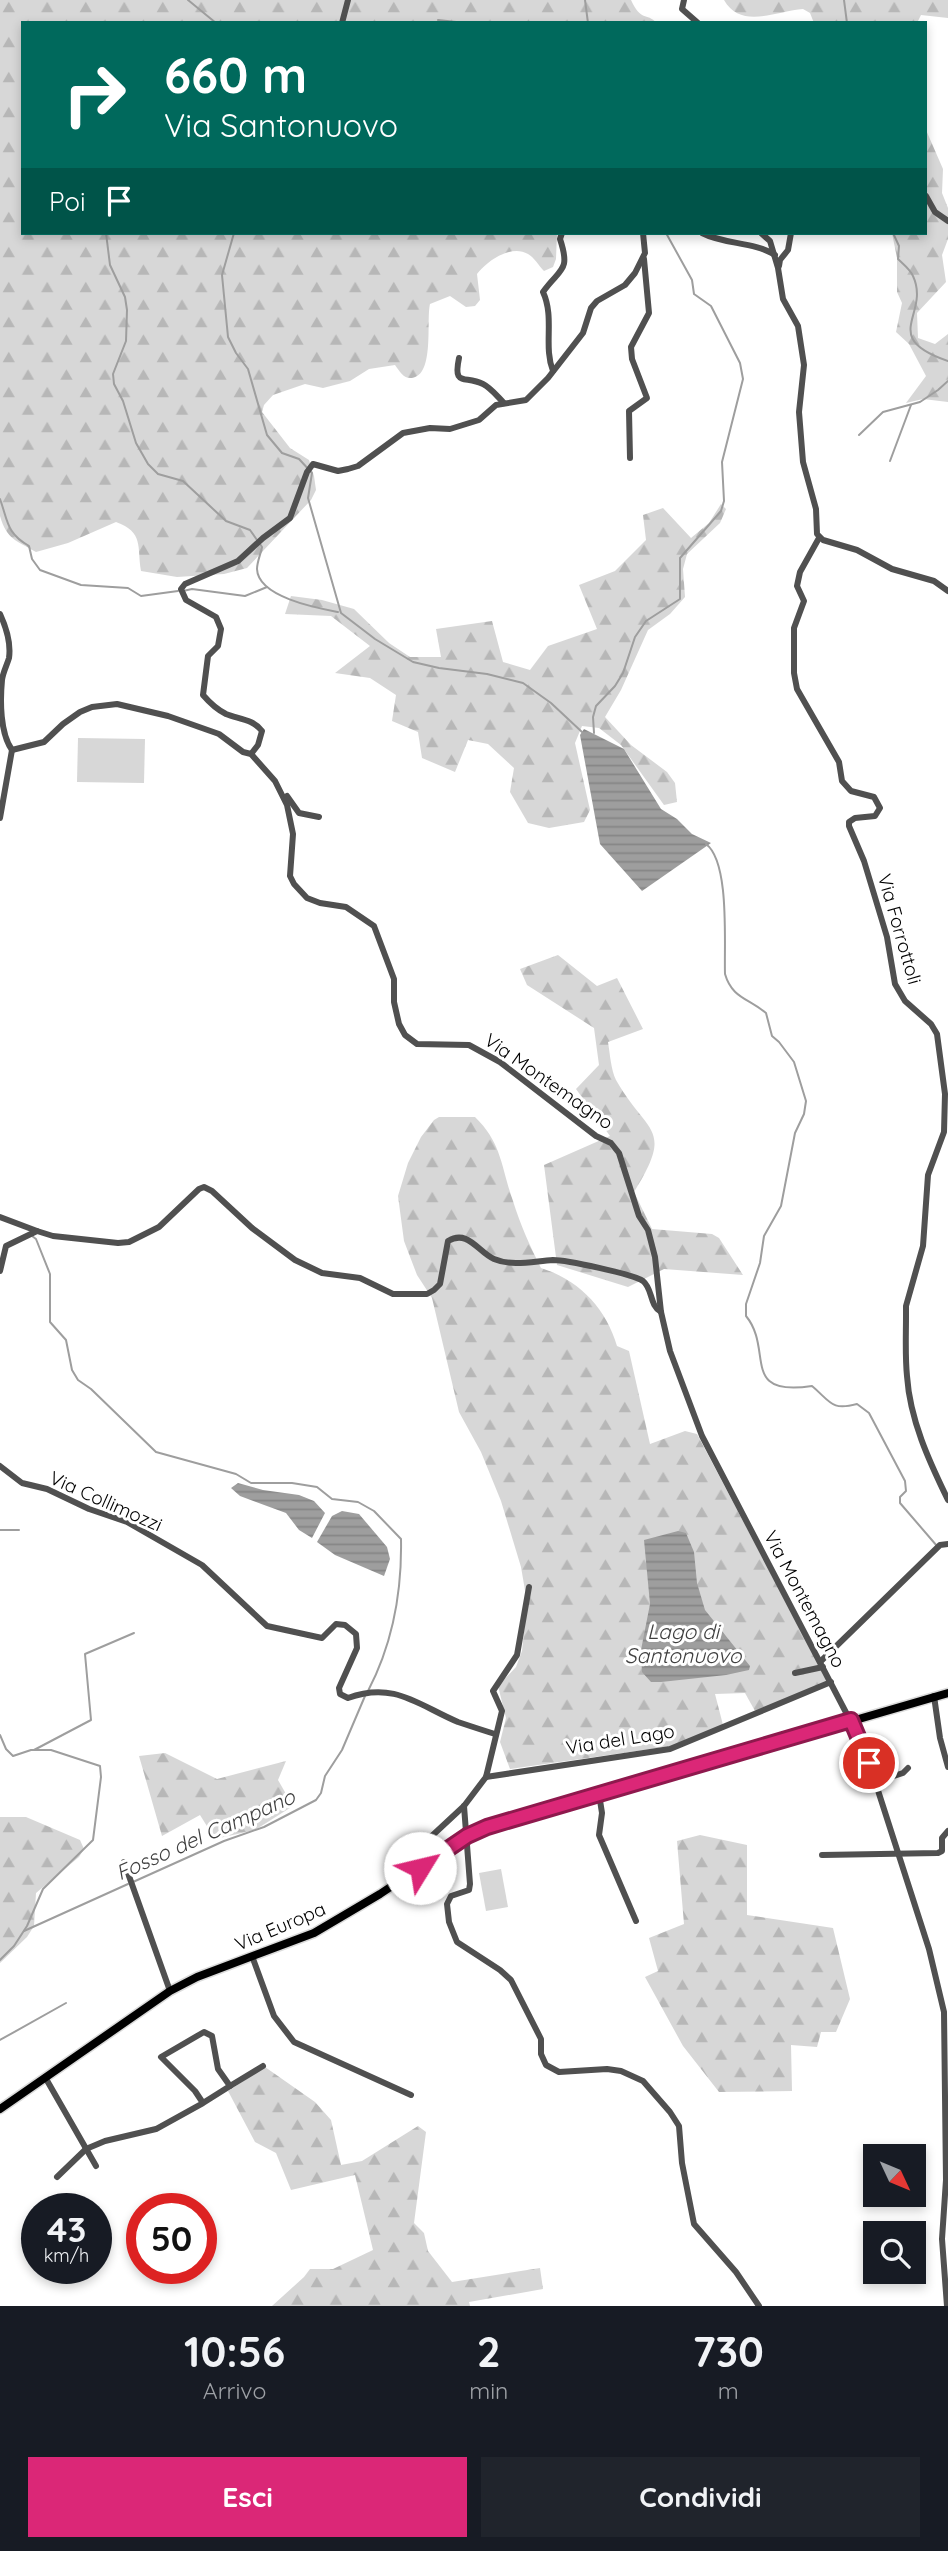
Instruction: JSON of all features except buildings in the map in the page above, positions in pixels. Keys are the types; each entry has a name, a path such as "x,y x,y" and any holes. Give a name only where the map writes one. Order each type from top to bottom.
{"main road":[{"name":"Via Europa","path":"0,2109 170,1991 197,1977 314,1933 467,1836 487,1827 948,1693"}],"street":[{"path":"343,21 348,0"},
{"path":"684,0 682,9 696,21"},
{"path":"927,198 935,212 948,221"},
{"path":"553,371 548,359 548,303 543,292 565,265 561,235"},
{"path":"630,458 629,411 647,398 632,359 631,347 649,313 643,235"},
{"path":"707,235 723,242 766,250 775,255"},
{"path":"763,235 770,241 775,255 783,299 798,326 804,365 799,412 803,462 816,509 819,538 857,550 892,569 933,581 948,591"},
{"path":"778,268 780,260 788,250 791,235"},
{"path":"251,754 258,745 262,731 259,727 221,711 203,695 208,656 218,646 220,622 186,600 181,589 185,584 238,561 290,518 310,466 318,464 338,471 358,466 403,433 430,428 450,429 473,423 496,405 526,400 583,332 591,308 597,301 625,285 644,257"},
{"path":"459,358 456,369 459,377 464,381 484,384 504,403"},
{"name":"Via Forrottoli","path":"819,538 800,572 797,586 804,601 794,628 793,652 797,689 839,762 842,781 850,791 874,797 880,808 875,816 855,818 849,822 849,826 864,862 887,937 895,984 905,1001 931,1024 937,1034 945,1094 943,1132 929,1175 923,1246 906,1306 907,1377 923,1448 945,1488 948,1500"},
{"path":"0,614 6,628 9,648 2,679 2,735 12,750 0,818"},
{"name":"Via Montemagno","path":"12,750 44,742 80,712 92,707 117,704 168,716 219,734 251,754 275,781 288,805 293,834 290,876 294,884 307,898 346,907 374,926 394,979 394,1002 399,1024 405,1035 416,1044 469,1045 500,1062 596,1136 611,1143 619,1153 639,1216 648,1230 653,1246 661,1312 670,1351 702,1436 864,1747 926,1938 944,2012 946,2180 943,2239 947,2306"},
{"path":"275,781 299,813 318,817"},
{"path":"0,1217 53,1236 118,1243 129,1241 159,1227 204,1187 295,1260 321,1273 360,1278 393,1294 427,1294 434,1290 440,1284 448,1241 463,1238 471,1240 497,1261 530,1264 559,1261 585,1264 639,1279 647,1286 655,1309 661,1312"},
{"path":"0,1271 6,1246 37,1231"},
{"name":"Via Collimozzi","path":"0,1466 22,1483 47,1489 89,1510 127,1522 202,1565 252,1614 273,1629 322,1638 336,1624 345,1625 356,1634 358,1640 355,1655 339,1688 340,1694 348,1698 367,1692 401,1694 457,1721 495,1734"},
{"path":"795,1672 822,1664 942,1546"},
{"path":"420,1868 415,1860 421,1846 464,1806 486,1777 502,1711 493,1692 517,1655 529,1587"},
{"name":"Via del Lago","path":"486,1777 670,1749 831,1682"},
{"path":"934,1696 940,1738 948,1767"},
{"path":"875,1782 903,1773 908,1768"},
{"path":"599,1794 602,1813 599,1835 636,1920"},
{"path":"464,1806 469,1888 466,1892 452,1896 447,1904 449,1922 457,1942 500,1969 511,1980 541,2039 541,2054 546,2065 559,2072 607,2068 621,2071 643,2081 663,2104 679,2126 682,2163 694,2224 736,2272 759,2306"},
{"path":"822,1855 940,1853 943,1835 948,1830"},
{"path":"124,1862 170,1991"},
{"path":"252,1956 274,2016 294,2042 411,2095"},
{"path":"203,2103 195,2091 162,2061 162,2055 201,2033 210,2034 218,2068 229,2086"},
{"path":"57,2177 86,2149 105,2141 156,2129 263,2066"},
{"path":"45,2077 96,2166"}],"green space":[{"path":"0,0 631,0 641,14 654,21 21,21 21,235 557,235 556,259 553,267 544,271 534,259 521,251 500,255 477,274 480,300 475,306 466,307 450,296 430,304 427,357 419,375 412,378 402,375 395,365 369,369 350,381 323,388 305,384 273,395 264,405 262,412 290,448 309,460 316,490 311,500 247,568 224,574 177,577 141,571 138,541 131,530 116,522 68,543 36,552 9,535 0,516"},
{"path":"724,0 948,0 948,18 921,15 918,21 813,21 810,13 803,9 749,17 731,9"},
{"path":"927,132 943,169 942,193 948,208 948,239 942,255 946,282 917,313 918,338 935,344 948,334 948,402 923,399 906,403 926,376 909,344 896,332 902,303 897,292 897,258 892,235 927,235"},
{"path":"721,504 726,509 720,523 687,554 683,569 685,597 670,614 648,630 621,690 605,717 631,745 667,772 675,783 677,802 664,805 621,745 599,728 582,726 575,743 590,810 584,822 549,828 528,823 510,792 514,768 488,744 468,740 455,772 422,758 418,732 392,721 396,695 370,678 335,673 370,646 331,616 285,614 291,596 322,600 354,609 389,643 410,657 441,657 436,629 492,621 503,662 530,670 548,646 597,629 579,585 615,571 646,540 643,515 663,508 691,538 709,523"},
{"path":"78,738 145,739 144,783 77,782"},
{"path":"558,955 597,986 617,978 643,1029 608,1042 616,1080 652,1132 653,1154 634,1192 652,1229 712,1234 719,1238 743,1275 664,1269 628,1287 557,1265 544,1165 610,1136 576,1089 599,1065 594,1028 527,985 520,969"},
{"path":"439,1117 475,1117 491,1136 519,1218 541,1268 567,1280 589,1297 606,1319 617,1346 629,1351 650,1444 685,1431 697,1434 828,1682 755,1711 745,1693 715,1694 723,1725 672,1746 510,1769 500,1742 506,1718 498,1686 516,1667 522,1651 527,1602 521,1567 501,1501 481,1452 459,1412 432,1298 417,1275 404,1241 398,1196 408,1163 421,1137"},
{"path":"165,1753 217,1779 286,1761 278,1780 293,1806 255,1830 215,1839 200,1815 162,1836 139,1756"},
{"path":"0,1817 26,1817 80,1840 84,1849 79,1857 36,1893 34,1926 27,1937 0,1963"},
{"path":"700,1835 747,1845 747,1915 833,1928 850,1999 836,2032 821,2032 817,2047 791,2045 792,2091 719,2092 683,2046 645,1977 658,1971 649,1938 684,1924 677,1841"},
{"path":"501,1869 508,1907 486,1911 479,1873"},
{"path":"265,2067 315,2102 331,2120 341,2165 362,2161 418,2126 426,2132 414,2223 424,2233 428,2251 452,2282 540,2268 543,2289 469,2302 470,2306 272,2306 310,2269 333,2269 373,2250 355,2175 291,2190 276,2153 255,2142 228,2091"}],"water":[{"path":"584,729 624,749 661,809 677,819 692,834 711,843 642,891 600,844 580,735"},
{"path":"238,1483 299,1495 314,1501 325,1513 312,1538 299,1530 286,1513 240,1496 231,1488"},
{"path":"342,1511 359,1514 387,1547 390,1559 384,1576 335,1555 317,1542 332,1516"},
{"name":"Lago di Santonuovo","path":"678,1531 686,1533 694,1552 697,1583 705,1610 750,1666 749,1670 661,1682 651,1682 642,1672 641,1650 650,1604 644,1540"}],"waterway":[{"path":"188,0 214,21"},
{"path":"585,0 588,21"},
{"path":"844,0 847,21"},
{"path":"438,20 447,21"},
{"path":"106,235 110,265 125,297 127,310 126,341 113,374 114,384 123,401 136,443 148,464 158,474 183,481 226,521 250,530 257,540"},
{"path":"233,235 222,275 228,337 248,369 267,435 282,453 299,459 312,473 308,498 341,613 375,639 413,662 523,683 551,703 582,732"},
{"path":"594,733 593,717 596,706 623,673 635,637 646,621 680,599 680,558 721,511 724,501 722,462 743,379 740,363 711,306 694,294 692,280 667,235"},
{"path":"894,235 899,246 898,259 912,273 917,290 911,334 916,343 927,352 948,361"},
{"path":"859,435 883,412 920,402 948,381"},
{"path":"890,461 911,405"},
{"path":"0,499 12,531 29,546 32,559 40,570 81,585 128,588 141,596 178,591"},
{"path":"260,544 262,547 257,569 260,579 267,587 290,600 338,612"},
{"path":"183,591 192,589 245,596 267,587"},
{"path":"706,844 714,853 722,885 725,974 728,982 736,993 766,1013 772,1036 794,1062 806,1101 804,1114 795,1133 781,1206 764,1236 760,1263 746,1304 746,1316 754,1329 762,1368 766,1378 775,1384 789,1388 812,1386 836,1406 857,1404 869,1413 905,1481 906,1491 900,1497 900,1503 937,1546"},
{"name":"Fosso del Campano","path":"32,1236 36,1239 50,1274 50,1322 66,1340 72,1370 78,1380 91,1389 156,1452 236,1474 251,1483 292,1483 317,1487 332,1499 358,1502 374,1511 401,1539 400,1578 394,1617 383,1655 368,1691"},
{"path":"0,1530 19,1530"},
{"path":"34,1750 91,1720 85,1654 134,1633"},
{"name":"Fosso del Campano","path":"133,1882 224,1841 264,1827 316,1800 321,1793 325,1776 342,1750 365,1696"},
{"path":"0,1735 6,1749 13,1756 31,1750 51,1750 100,1766 101,1777 93,1840 43,1889 27,1926 14,1946 0,1960"},
{"name":"Fosso del Campano","path":"24,1931 128,1884"},
{"path":"0,2040 66,2003"}],"route":[{"path":"420,1868 467,1836 487,1827 851,1720 869,1763"}]}
